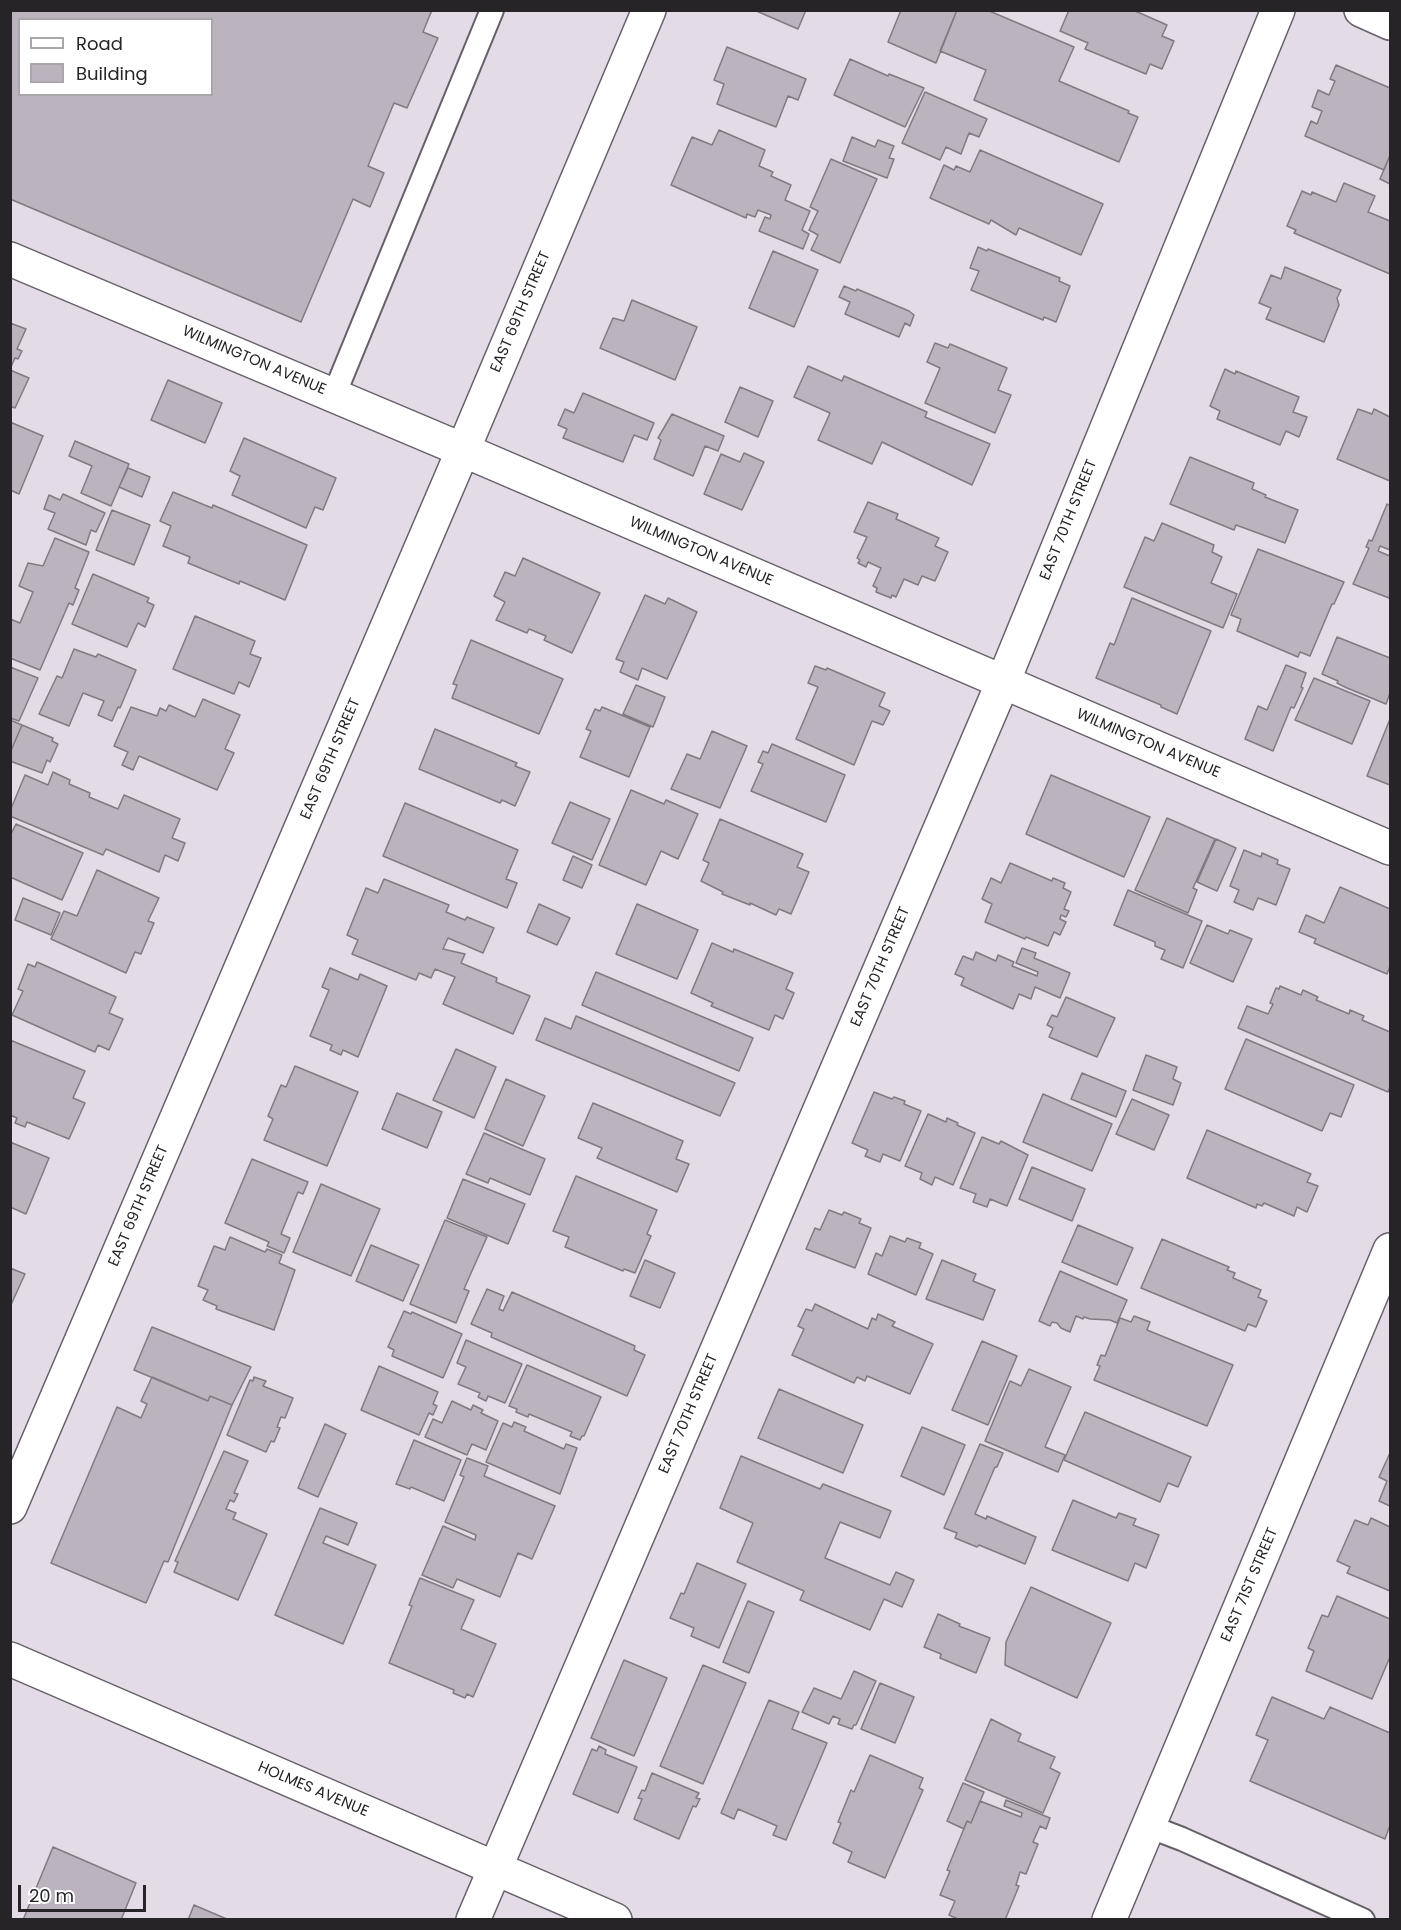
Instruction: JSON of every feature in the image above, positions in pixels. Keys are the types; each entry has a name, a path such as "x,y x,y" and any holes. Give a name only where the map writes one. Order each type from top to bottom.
{"street":[{"name":"EAST 69TH STREET","path":"10,1507 649,10"},
{"name":"EAST 70TH STREET","path":"472,1920 1003,682 1278,10"},
{"path":"1362,10 1390,23"},
{"name":"WILMINGTON AVENUE","path":"10,259 463,450 1390,849"},
{"name":"EAST 71ST STREET","path":"1108,1920 1390,1250"},
{"name":"HOLMES AVENUE","path":"10,1659 615,1920"}],"lane":[{"path":"334,395 492,10"},
{"path":"1148,1826 1363,1920"}],"building":[{"path":"10,10 432,10 423,32 438,38 407,108 394,103 368,166 384,173 370,207 353,199 301,322 10,199"},
{"path":"754,10 806,10 798,29"},
{"path":"901,10 957,10 936,63 888,42"},
{"path":"957,10 987,10 1074,47 1059,81 1138,117 1119,162 974,100 986,70 940,51"},
{"path":"1069,10 1133,10 1167,25 1162,36 1174,41 1162,69 1150,64 1146,74 1085,49 1088,43 1060,31"},
{"path":"727,47 806,79 798,100 788,96 776,127 717,104 724,84 714,80"},
{"path":"850,59 888,76 889,74 924,88 905,127 834,95"},
{"path":"1336,65 1390,88 1390,155 1384,170 1305,136 1311,121 1317,124 1322,111 1312,107 1318,90 1329,95 1335,81 1330,79"},
{"path":"925,92 987,119 979,137 969,133 961,154 946,147 940,160 902,143"},
{"path":"719,130 765,150 759,166 773,172 771,176 791,185 785,200 810,211 802,230 809,234 803,249 759,231 765,217 770,219 771,215 758,210 755,217 747,214 746,218 671,185 692,137 712,145"},
{"path":"852,137 875,147 878,140 894,146 889,158 894,159 887,178 843,161"},
{"path":"980,150 1103,204 1081,255 1019,228 1016,235 991,220 989,224 930,198 944,165 954,170 956,166 970,172"},
{"path":"1390,155 1390,184 1380,179"},
{"path":"831,159 877,179 840,263 811,250 818,235 809,230 818,211 810,207"},
{"path":"1344,183 1375,196 1368,212 1390,221 1390,274 1294,233 1296,230 1287,226 1302,191 1311,195 1312,192 1336,202"},
{"path":"978,247 1060,278 1059,281 1070,286 1056,322 1044,317 1043,320 971,290 979,271 970,268"},
{"path":"773,251 818,270 794,327 749,308"},
{"path":"1285,267 1341,290 1337,298 1339,305 1324,342 1266,319 1271,308 1259,303 1271,275 1281,279"},
{"path":"844,286 856,291 857,289 909,311 914,315 910,326 905,323 899,337 845,314 850,302 839,297"},
{"path":"632,300 697,327 675,380 600,348 613,318 624,321"},
{"path":"10,323 26,329 17,349 22,351 18,359 15,358 10,369"},
{"path":"935,343 948,348 950,344 1007,368 998,390 1011,395 995,433 925,403 940,368 927,362"},
{"path":"808,366 842,381 844,376 927,412 925,417 990,444 972,485 882,442 872,464 818,440 830,413 794,397"},
{"path":"1225,369 1235,374 1236,371 1299,397 1293,412 1307,417 1299,437 1286,431 1280,445 1217,419 1220,411 1210,406"},
{"path":"10,370 29,378 15,408 10,406"},
{"path":"168,380 222,403 205,443 151,420"},
{"path":"740,387 773,401 758,437 725,422"},
{"path":"583,393 654,423 647,440 634,435 623,462 563,438 567,429 558,425 565,409 574,413"},
{"path":"1358,409 1372,414 1374,409 1390,417 1390,481 1337,459"},
{"path":"672,414 724,436 718,451 705,446 693,476 654,459 661,440 658,438"},
{"path":"10,422 43,436 19,494 10,490"},
{"path":"244,438 336,478 323,510 315,507 306,528 232,495 240,476 230,471"},
{"path":"75,441 129,464 111,506 81,493 92,466 69,456"},
{"path":"744,453 764,462 742,510 704,494 721,454 740,462"},
{"path":"1190,457 1254,483 1252,489 1266,495 1265,497 1298,510 1285,543 1236,525 1234,530 1170,504"},
{"path":"128,468 150,477 142,497 119,487"},
{"path":"173,492 212,508 213,505 307,545 285,600 188,563 190,557 163,546 171,526 160,521"},
{"path":"63,494 105,513 96,532 91,530 86,545 48,529 55,513 44,509 49,495 60,500"},
{"path":"868,502 898,514 896,519 939,538 935,546 948,552 935,581 922,576 918,585 904,579 896,597 892,595 891,598 876,592 877,588 873,586 881,568 868,562 866,567 858,563 860,560 857,558 867,537 854,532"},
{"path":"1387,504 1390,506 1390,550 1380,546 1378,551 1390,556 1389,598 1353,584 1369,548 1366,547 1369,540 1372,541"},
{"path":"112,510 150,525 134,565 96,550"},
{"path":"1162,523 1214,545 1212,552 1222,557 1211,583 1237,594 1223,628 1124,587 1145,537 1154,541"},
{"path":"55,538 89,552 75,588 79,590 73,605 69,603 40,670 10,658 10,619 20,623 33,592 19,586 28,563 43,566"},
{"path":"1258,549 1344,582 1310,656 1300,652 1298,657 1237,631 1241,619 1231,615"},
{"path":"523,558 600,593 572,653 544,640 546,636 529,629 527,633 496,620 505,602 494,596 505,572 515,576"},
{"path":"93,574 149,598 147,602 154,605 145,627 138,623 127,647 72,624"},
{"path":"645,595 665,604 668,598 697,612 667,679 642,668 638,680 620,672 624,662 616,659"},
{"path":"1132,598 1211,631 1177,714 1096,678 1110,643 1114,645"},
{"path":"195,616 255,641 250,654 261,658 249,687 239,682 234,694 173,669"},
{"path":"1337,637 1390,658 1390,693 1386,704 1347,688 1322,674"},
{"path":"471,640 563,679 539,734 452,698 457,685 453,684"},
{"path":"74,649 96,657 98,654 136,670 112,721 98,715 104,701 83,693 69,726 39,714 57,676 62,678"},
{"path":"1286,665 1306,673 1301,687 1303,688 1294,708 1291,707 1273,751 1245,739 1258,706 1267,710"},
{"path":"815,666 826,670 827,668 885,693 879,706 890,711 883,725 872,721 854,765 796,739 818,687 808,683"},
{"path":"10,667 38,678 19,721 10,718"},
{"path":"1314,678 1370,701 1352,744 1295,720"},
{"path":"636,685 665,697 653,727 623,714"},
{"path":"203,699 240,715 225,749 234,753 217,790 139,756 133,770 122,765 128,752 114,746 131,707 157,716 160,708 166,711 169,705 195,717"},
{"path":"602,707 650,727 629,777 580,757 591,731 586,729 595,709 600,711"},
{"path":"1390,719 1390,785 1367,776"},
{"path":"10,720 22,725 10,753"},
{"path":"22,725 53,738 52,741 58,744 50,762 47,760 42,773 10,761 10,753"},
{"path":"435,729 517,763 515,766 530,772 515,806 502,800 500,803 419,769"},
{"path":"712,731 747,746 720,808 671,789 687,754 700,759"},
{"path":"772,744 845,775 826,822 751,791 763,764 758,762 763,751 768,753"},
{"path":"53,772 70,780 69,784 90,793 89,797 118,809 124,795 180,819 172,838 185,843 178,861 165,855 159,872 106,849 103,855 10,816 25,775 48,785"},
{"path":"1051,775 1150,817 1124,877 1026,834"},
{"path":"631,790 664,804 666,800 698,814 678,859 661,851 646,885 599,865"},
{"path":"570,802 610,819 592,860 552,843"},
{"path":"405,803 518,850 506,879 517,883 507,908 383,856"},
{"path":"1167,818 1215,839 1193,888 1197,890 1188,913 1135,890"},
{"path":"720,819 803,854 797,867 809,872 791,914 779,909 776,915 722,894 723,892 701,881 709,863 703,860"},
{"path":"16,824 83,853 62,900 10,877 10,836"},
{"path":"1216,839 1236,848 1217,891 1197,882"},
{"path":"1244,850 1261,857 1262,853 1278,860 1277,864 1290,869 1276,905 1258,898 1253,910 1234,902 1239,890 1230,886"},
{"path":"573,856 592,865 582,888 563,880"},
{"path":"1010,863 1052,881 1053,878 1065,883 1063,888 1071,892 1064,909 1069,911 1066,917 1061,915 1060,919 1066,922 1060,935 1054,932 1048,946 985,922 992,904 982,899 991,878 1001,883"},
{"path":"97,870 159,898 148,921 154,923 141,954 135,952 126,973 51,939 64,911 77,916"},
{"path":"384,879 449,905 446,912 465,920 467,917 494,928 483,953 448,938 443,949 465,954 461,963 497,978 496,982 530,996 513,1034 443,1004 455,977 435,969 431,978 419,973 416,980 352,954 358,940 347,935 366,888 378,893"},
{"path":"1340,887 1390,909 1390,966 1387,974 1314,943 1316,939 1299,932 1306,915 1324,923"},
{"path":"1128,890 1202,921 1183,968 1161,959 1165,950 1155,946 1155,942 1114,925"},
{"path":"23,898 60,913 51,935 15,920"},
{"path":"539,904 570,918 557,945 527,932"},
{"path":"637,904 698,930 677,979 616,954"},
{"path":"1207,925 1228,934 1230,930 1252,939 1233,982 1190,963"},
{"path":"712,943 733,952 734,949 793,973 786,989 794,993 783,1019 775,1015 769,1030 711,1006 713,1003 691,993"},
{"path":"1022,948 1036,953 1034,958 1070,973 1060,998 1035,987 1031,999 1019,994 1013,1009 961,985 964,978 955,974 963,956 973,960 976,952 996,961 998,955 1014,962 1012,966 1037,976 1038,972 1016,963"},
{"path":"37,962 116,997 109,1013 123,1019 109,1050 98,1045 95,1052 12,1015 23,991 18,989 28,964 35,967"},
{"path":"330,968 358,980 360,974 387,986 358,1057 343,1050 341,1055 330,1050 332,1045 310,1036 329,990 322,987"},
{"path":"596,972 753,1038 739,1071 582,1005"},
{"path":"1280,986 1301,995 1303,990 1318,997 1316,1000 1349,1014 1350,1010 1364,1016 1362,1020 1390,1032 1390,1087 1388,1092 1238,1028 1247,1006 1268,1014 1273,1004 1270,1003 1276,988 1279,989"},
{"path":"1066,997 1115,1018 1097,1057 1049,1037 1053,1028 1047,1025 1052,1015 1057,1017"},
{"path":"576,1016 735,1083 720,1116 536,1040 545,1018 571,1029"},
{"path":"1246,1039 1354,1085 1341,1117 1330,1113 1322,1131 1225,1089"},
{"path":"10,1040 85,1071 73,1098 85,1103 69,1139 27,1122 25,1127 15,1123 17,1118 10,1115"},
{"path":"456,1049 496,1067 474,1118 433,1100"},
{"path":"1146,1055 1177,1067 1173,1079 1181,1083 1173,1105 1133,1090"},
{"path":"295,1066 358,1092 327,1166 264,1140 273,1119 268,1116 281,1085 286,1087"},
{"path":"1082,1073 1126,1091 1116,1117 1071,1099"},
{"path":"506,1079 545,1096 523,1146 485,1129"},
{"path":"874,1092 905,1101 904,1104 921,1111 900,1161 883,1154 880,1162 865,1156 868,1150 852,1143"},
{"path":"397,1093 442,1112 427,1148 382,1129"},
{"path":"1043,1094 1112,1124 1092,1171 1023,1142"},
{"path":"1132,1099 1169,1115 1154,1150 1116,1134"},
{"path":"593,1103 683,1141 676,1159 689,1164 677,1192 597,1158 602,1148 578,1138"},
{"path":"928,1114 946,1122 947,1118 975,1133 953,1185 935,1177 932,1185 920,1179 922,1173 905,1166"},
{"path":"1207,1130 1311,1174 1307,1182 1318,1186 1307,1212 1297,1207 1294,1216 1264,1203 1262,1206 1257,1204 1256,1208 1187,1178"},
{"path":"484,1133 545,1159 530,1195 490,1178 488,1183 466,1174"},
{"path":"982,1137 999,1144 1001,1141 1028,1155 1007,1206 990,1199 987,1207 973,1202 976,1194 960,1188"},
{"path":"10,1142 49,1158 26,1214 10,1207"},
{"path":"252,1159 308,1182 303,1194 298,1192 281,1234 290,1238 284,1253 267,1246 269,1242 225,1223"},
{"path":"1032,1167 1085,1189 1072,1221 1019,1199"},
{"path":"576,1176 657,1210 647,1234 651,1236 635,1273 624,1269 623,1271 565,1247 569,1237 553,1231"},
{"path":"463,1179 525,1204 508,1244 447,1218"},
{"path":"321,1184 380,1209 351,1276 293,1252"},
{"path":"829,1210 842,1215 844,1212 861,1219 859,1223 871,1228 855,1268 806,1249 815,1228 820,1230"},
{"path":"445,1220 487,1237 464,1289 469,1291 456,1323 410,1304"},
{"path":"1078,1225 1133,1248 1117,1285 1062,1262"},
{"path":"890,1236 905,1242 907,1238 921,1243 919,1248 933,1254 916,1295 868,1274 876,1253 882,1256"},
{"path":"230,1237 265,1252 267,1249 282,1255 279,1263 295,1270 274,1330 216,1309 217,1306 203,1300 208,1290 198,1286 214,1246 225,1250"},
{"path":"1162,1239 1229,1267 1227,1270 1235,1273 1233,1278 1261,1290 1258,1297 1267,1301 1256,1327 1248,1324 1245,1331 1141,1288"},
{"path":"371,1245 419,1265 403,1301 356,1281"},
{"path":"645,1260 675,1273 660,1308 630,1296"},
{"path":"942,1260 976,1274 973,1281 995,1290 983,1320 926,1299"},
{"path":"10,1268 25,1274 10,1307"},
{"path":"1060,1271 1127,1300 1117,1323 1076,1316 1070,1332 1061,1328 1057,1323 1052,1322 1050,1326 1039,1321"},
{"path":"487,1289 504,1296 499,1309 503,1311 512,1292 635,1346 634,1350 645,1355 627,1396 491,1337 492,1333 471,1324"},
{"path":"815,1304 868,1329 872,1318 876,1320 878,1314 895,1322 892,1326 933,1344 910,1394 867,1376 865,1381 857,1377 854,1383 792,1355 804,1329 798,1326 806,1309 812,1311"},
{"path":"404,1311 411,1314 412,1312 462,1334 443,1378 392,1356 394,1350 388,1347"},
{"path":"1134,1316 1150,1322 1147,1330 1233,1365 1207,1426 1094,1380 1100,1366 1097,1365 1101,1355 1105,1356 1120,1318 1131,1322"},
{"path":"152,1327 251,1367 232,1405 210,1396 208,1401 134,1370"},
{"path":"466,1340 522,1364 505,1403 488,1396 486,1401 478,1397 480,1393 458,1384 466,1367 457,1363"},
{"path":"982,1341 1017,1356 988,1425 952,1410"},
{"path":"527,1365 601,1397 584,1436 580,1440 570,1436 572,1432 529,1414 528,1417 509,1406"},
{"path":"379,1366 438,1392 433,1404 437,1406 433,1415 429,1413 419,1435 361,1410"},
{"path":"1029,1369 1071,1387 1045,1447 1065,1455 1058,1472 985,1441 1010,1381 1021,1386"},
{"path":"152,1377 208,1401 210,1396 232,1405 168,1562 164,1561 146,1603 51,1563 117,1407 141,1418 147,1404 141,1401"},
{"path":"254,1377 266,1381 263,1386 293,1398 285,1418 281,1417 277,1427 280,1428 274,1442 271,1441 266,1452 227,1435 250,1380 253,1381"},
{"path":"779,1389 863,1425 843,1473 758,1438"},
{"path":"452,1401 471,1410 473,1405 483,1410 481,1413 498,1421 486,1450 472,1444 467,1455 425,1437 433,1419 442,1423"},
{"path":"1085,1412 1191,1457 1178,1487 1168,1483 1160,1502 1064,1460"},
{"path":"514,1422 526,1427 524,1431 564,1449 566,1444 577,1448 560,1494 486,1462 503,1423 512,1427"},
{"path":"325,1424 346,1434 318,1497 298,1488"},
{"path":"922,1427 965,1445 944,1495 901,1476"},
{"path":"414,1440 461,1460 444,1501 411,1487 410,1489 396,1484"},
{"path":"980,1444 1003,1453 975,1514 986,1519 987,1516 1036,1537 1025,1564 955,1538 957,1533 944,1528"},
{"path":"224,1451 248,1461 234,1493 238,1494 234,1502 230,1500 226,1509 236,1513 233,1519 267,1534 238,1600 174,1572 178,1562 175,1561"},
{"path":"1390,1453 1390,1506 1379,1501 1387,1481 1379,1477"},
{"path":"741,1456 820,1489 823,1484 891,1511 880,1538 840,1522 825,1558 890,1585 896,1572 914,1580 902,1607 884,1599 870,1630 800,1600 804,1591 737,1562 753,1523 720,1508"},
{"path":"467,1458 488,1466 484,1476 555,1506 532,1559 518,1553 500,1597 457,1579 453,1588 422,1575 443,1526 475,1540 476,1535 445,1522 464,1477 460,1475"},
{"path":"1073,1500 1116,1518 1119,1513 1136,1519 1133,1525 1159,1535 1146,1568 1135,1563 1128,1581 1052,1550"},
{"path":"320,1508 357,1523 348,1545 326,1536 323,1543 376,1565 343,1644 275,1615"},
{"path":"1371,1518 1390,1527 1390,1591 1347,1573 1350,1567 1337,1561 1355,1520 1368,1525"},
{"path":"697,1563 746,1584 719,1648 691,1636 694,1628 670,1618 681,1593 684,1594"},
{"path":"420,1578 474,1600 461,1629 496,1644 473,1697 467,1694 465,1698 453,1693 454,1690 389,1663 412,1606 409,1605"},
{"path":"1031,1587 1111,1623 1077,1698 1005,1665 1006,1642"},
{"path":"1337,1596 1390,1619 1390,1657 1372,1699 1306,1671 1314,1651 1308,1648 1322,1615 1328,1617"},
{"path":"748,1601 774,1612 749,1673 723,1662"},
{"path":"938,1614 960,1624 959,1626 990,1638 976,1673 940,1658 941,1654 924,1647"},
{"path":"624,1660 667,1678 634,1756 591,1738"},
{"path":"703,1665 746,1683 703,1784 660,1766"},
{"path":"854,1671 876,1681 852,1729 838,1724 840,1719 833,1716 829,1724 802,1712 814,1688 841,1699"},
{"path":"880,1683 914,1697 895,1743 861,1729"},
{"path":"1272,1697 1324,1719 1330,1707 1390,1733 1390,1825 1385,1839 1250,1781 1268,1740 1256,1735"},
{"path":"769,1700 799,1712 792,1729 827,1743 786,1840 773,1835 777,1826 738,1809 734,1819 721,1813"},
{"path":"991,1719 1021,1734 1018,1741 1055,1757 1050,1768 1060,1773 1043,1813 965,1780"},
{"path":"599,1746 606,1750 605,1754 637,1767 618,1813 573,1794 592,1749 597,1751"},
{"path":"870,1755 923,1778 919,1788 923,1790 885,1878 848,1862 852,1852 833,1843 841,1823 838,1822 851,1790 854,1792"},
{"path":"652,1773 699,1793 696,1798 700,1799 696,1807 693,1806 679,1839 634,1819 642,1799 638,1798 642,1790 645,1791"},
{"path":"963,1783 984,1792 971,1823 967,1821 964,1829 947,1821"},
{"path":"1006,1800 1050,1818 1046,1829 1040,1826 1033,1842 1038,1844 1026,1874 1020,1872 1016,1885 1019,1886 1005,1920 960,1920 949,1915 955,1901 940,1895 950,1871 947,1870 967,1821 971,1823 980,1801 1021,1817 1022,1813 1004,1806"},
{"path":"53,1847 136,1883 121,1920 23,1920"},
{"path":"194,1905 229,1920 188,1920"}]}
